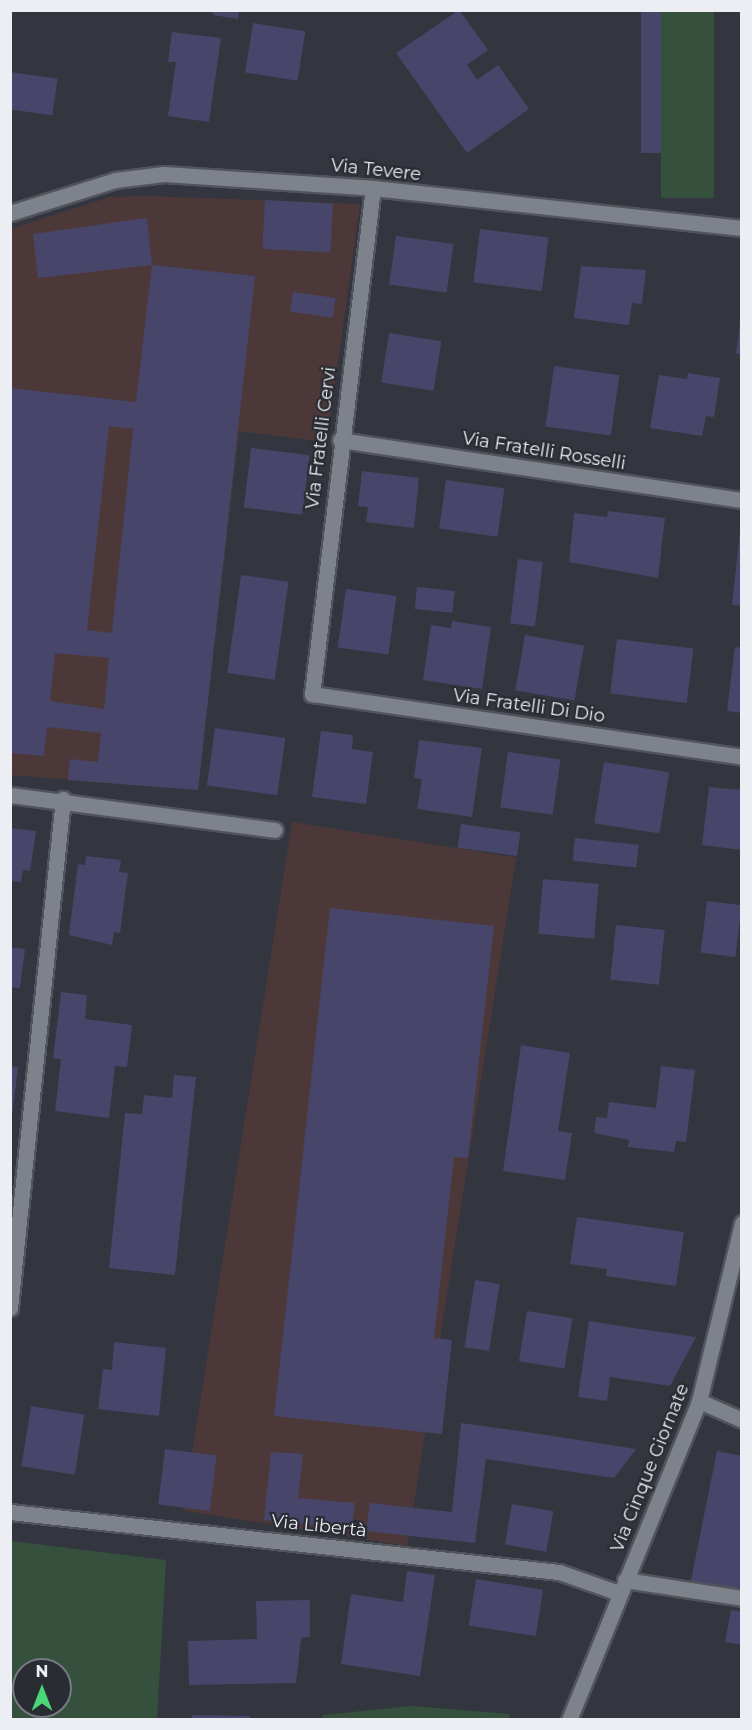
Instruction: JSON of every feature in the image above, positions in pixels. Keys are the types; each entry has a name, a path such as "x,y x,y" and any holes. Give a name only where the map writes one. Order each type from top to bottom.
{"street":[{"name":"Via Tevere","path":"10,213 115,180 164,174 373,188 741,228"},
{"name":"Via Fratelli Cervi","path":"312,694 340,440 373,188"},
{"name":"Via Fratelli Rosselli","path":"340,440 741,500"},
{"name":"Via Fratelli Di Dio","path":"312,694 741,757"},
{"path":"10,795 63,799 276,830"},
{"path":"10,1308 63,799"},
{"name":"Via Cinque Giornate","path":"569,1719 699,1401 741,1223"},
{"path":"699,1401 741,1420"},
{"name":"Via Libertà","path":"10,1512 560,1572 622,1586 741,1598"}],"shaded area":[{"path":"148,196 360,204 327,442 239,431 198,790 11,775 10,229 110,197"},
{"path":"292,822 516,858 407,1546 183,1510"}],"green space":[{"path":"661,11 714,11 714,198 661,198"},
{"path":"11,1541 166,1560 157,1719 11,1719"},
{"path":"412,1706 510,1714 508,1720 323,1719 323,1715"}],"building":[{"path":"213,10 239,10 238,19 213,15"},
{"path":"459,10 488,50 467,65 477,80 498,65 529,109 467,153 396,53"},
{"path":"641,10 661,10 661,153 641,153"},
{"path":"253,23 305,31 298,81 245,72"},
{"path":"172,32 221,38 209,122 168,116 176,62 168,62"},
{"path":"10,72 58,79 52,115 10,109"},
{"path":"265,200 333,204 330,252 262,249"},
{"path":"147,218 152,265 38,278 33,234"},
{"path":"480,229 548,237 542,291 473,283"},
{"path":"396,236 453,244 447,293 389,285"},
{"path":"152,265 255,276 198,790 68,780 70,759 98,762 101,733 47,727 44,756 10,753 10,388 136,402","holes":["109,426 133,429 112,633 87,630","55,653 109,658 104,709 50,701"]},
{"path":"581,266 646,270 642,304 632,303 629,325 574,318"},
{"path":"293,292 336,298 333,318 290,312"},
{"path":"740,323 742,323 742,354 736,354"},
{"path":"389,333 441,341 434,391 381,382"},
{"path":"554,366 619,375 611,436 546,426"},
{"path":"688,373 720,378 714,417 706,416 702,436 650,428 659,375 687,379"},
{"path":"251,448 310,455 302,515 244,508"},
{"path":"362,471 419,478 414,528 366,522 368,507 358,506"},
{"path":"446,480 504,488 498,537 439,529"},
{"path":"608,511 665,518 658,578 569,562 574,513 607,517"},
{"path":"740,531 742,531 742,606 732,605"},
{"path":"518,559 543,562 535,627 510,624"},
{"path":"241,575 289,582 275,680 227,673"},
{"path":"417,587 455,591 452,613 415,609"},
{"path":"346,589 397,596 388,655 338,647"},
{"path":"452,621 491,627 482,689 423,680 431,625 451,628"},
{"path":"525,635 584,645 574,701 515,690"},
{"path":"617,639 693,648 687,703 610,694"},
{"path":"735,647 742,648 742,713 727,711"},
{"path":"215,728 285,738 277,795 207,785"},
{"path":"321,731 353,735 352,749 373,752 366,804 312,797"},
{"path":"419,740 482,748 472,817 417,809 422,779 414,778"},
{"path":"508,752 560,759 553,815 500,807"},
{"path":"604,762 669,772 659,834 594,823"},
{"path":"709,787 742,790 742,850 702,845"},
{"path":"461,824 520,832 517,856 458,848"},
{"path":"10,828 36,831 30,871 23,870 21,882 10,881"},
{"path":"575,838 639,845 636,868 573,861"},
{"path":"86,856 121,860 119,872 128,873 120,933 114,932 112,945 69,935 78,864 85,865"},
{"path":"543,879 599,884 594,939 538,934"},
{"path":"707,901 742,905 735,957 701,953"},
{"path":"330,908 494,926 468,1158 454,1157 434,1338 452,1340 442,1434 274,1416"},
{"path":"616,925 665,930 659,985 610,980"},
{"path":"10,947 25,949 20,988 10,987"},
{"path":"61,992 87,995 85,1019 132,1025 127,1067 115,1066 109,1118 55,1111 61,1059 53,1058"},
{"path":"521,1045 570,1053 558,1131 572,1133 565,1180 503,1171"},
{"path":"10,1066 18,1067 12,1116 10,1116"},
{"path":"661,1066 695,1070 686,1142 676,1141 674,1152 628,1147 629,1140 594,1133 596,1117 607,1118 609,1102 656,1108"},
{"path":"174,1075 196,1077 175,1275 109,1268 125,1113 142,1114 144,1095 172,1098"},
{"path":"577,1217 684,1232 676,1286 606,1276 607,1269 570,1264"},
{"path":"475,1280 500,1284 489,1351 464,1347"},
{"path":"527,1311 572,1318 564,1369 519,1361"},
{"path":"589,1321 696,1337 670,1386 610,1377 607,1401 578,1397"},
{"path":"114,1342 166,1348 159,1416 98,1409 103,1369 112,1370"},
{"path":"31,1406 84,1414 75,1475 21,1466"},
{"path":"461,1423 636,1449 614,1478 486,1459 475,1543 366,1531 370,1503 452,1512"},
{"path":"165,1449 217,1455 210,1511 158,1505"},
{"path":"717,1451 742,1456 742,1596 690,1585"},
{"path":"271,1452 303,1454 298,1498 355,1503 352,1529 264,1520"},
{"path":"512,1504 553,1511 546,1552 505,1544"},
{"path":"407,1571 435,1575 420,1676 341,1664 351,1594 403,1602"},
{"path":"476,1579 543,1590 536,1636 469,1625"},
{"path":"310,1600 310,1637 301,1638 296,1683 189,1685 188,1641 257,1639 256,1601"},
{"path":"731,1610 742,1612 742,1645 725,1642"},
{"path":"192,1715 250,1716 250,1720 192,1720"}]}
